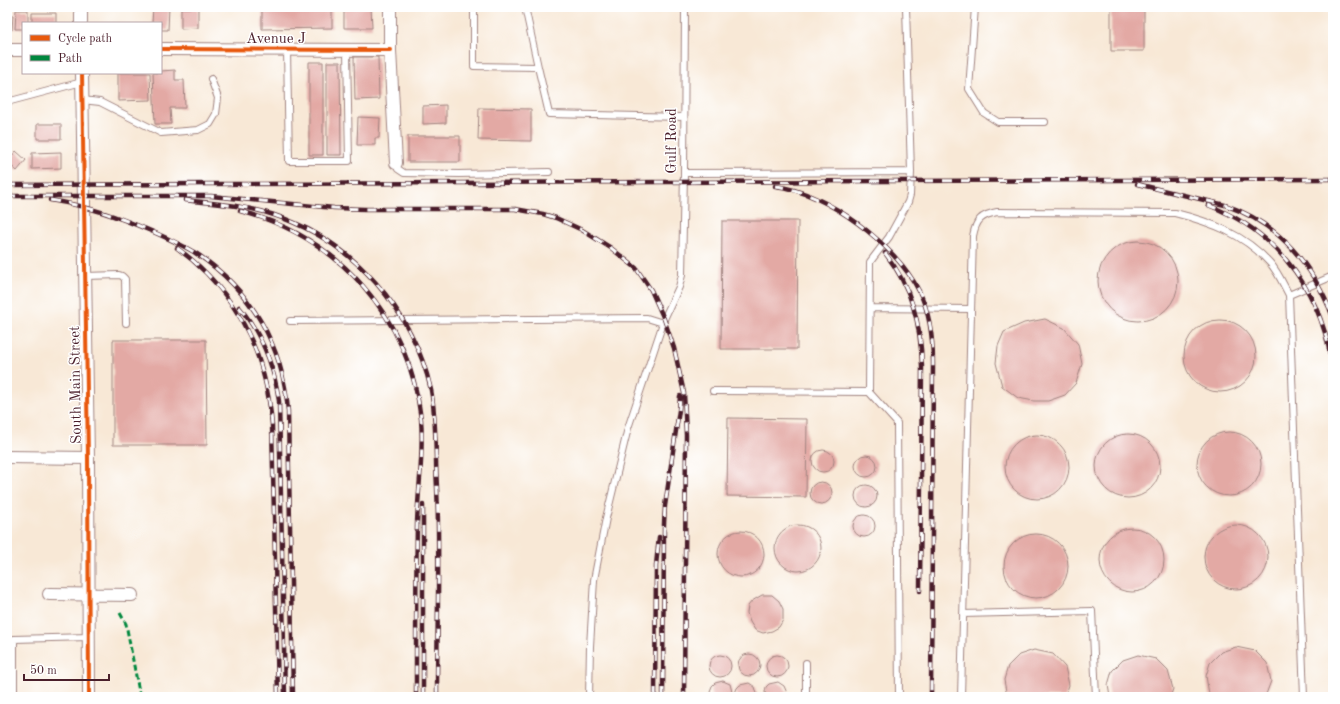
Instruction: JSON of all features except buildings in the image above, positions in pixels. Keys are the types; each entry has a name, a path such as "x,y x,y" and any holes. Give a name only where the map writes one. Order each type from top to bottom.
{"street":[{"path":"81,7 81,22"},
{"path":"390,7 390,50 396,163"},
{"name":"Avenue J","path":"162,49 390,50"},
{"path":"7,50 22,50"},
{"name":"South Main Street","path":"82,77 88,458 89,697"},
{"path":"7,457 88,458"},
{"path":"48,594 132,595"}],"lane":[{"path":"474,7 474,66 538,67"},
{"path":"526,7 549,114 684,117"},
{"name":"Gulf Road","path":"589,697 593,587 606,518 628,428 663,323 682,275 685,7"},
{"path":"899,697 898,423 869,392 870,262 889,237 908,202 911,187 906,7"},
{"path":"974,7 969,88 984,113 998,122 1045,122"},
{"path":"287,50 289,161 349,161 347,50"},
{"path":"7,102 82,77"},
{"path":"82,100 100,102 161,133 198,130 210,124 216,114 218,98 211,79"},
{"path":"396,163 398,169 404,173 459,174 549,172"},
{"path":"684,173 911,172"},
{"path":"961,697 973,236 974,228 979,220 986,214 997,212 1175,213 1203,220 1229,231 1252,246 1271,263 1289,295 1304,697"},
{"path":"85,276 119,275 125,279 126,323"},
{"path":"1289,295 1333,276"},
{"path":"870,308 971,310"},
{"path":"290,320 647,318 663,323"},
{"path":"712,391 869,392"},
{"path":"963,614 1092,611 1096,697"},
{"path":"14,697 14,639 89,637"},
{"path":"806,663 806,697"}],"railway":[{"path":"7,185 1333,179"},
{"path":"1137,184 1225,205 1245,213 1262,223 1292,248 1304,263 1325,298 1333,317"},
{"path":"775,186 795,190 816,198 858,224 877,239 894,256 908,274 919,291 926,308 931,335 933,363 931,697"},
{"path":"7,196 211,196 334,208 515,209 556,218 582,230 611,248 636,268 651,290 664,319 674,348 684,393 686,435 684,697"},
{"path":"50,200 77,205 114,216 163,236 197,254 234,285 249,303 272,343 285,387 288,411 293,697"},
{"path":"185,200 230,205 274,215 303,227 329,242 354,261 375,282 394,306 410,333 422,361 431,390 436,438 438,513 437,697"},
{"path":"1208,205 1234,217 1257,232 1278,250 1295,271 1309,294 1320,319 1328,346 1333,374"},
{"path":"240,211 276,223 308,240 338,261 363,286 385,315 402,347 414,382 422,432 417,524 416,697"},
{"path":"177,248 198,265 216,284 231,304 255,349 269,398 272,425 278,697"},
{"path":"885,253 894,266 908,293 920,336 922,367 920,591"},
{"path":"239,307 254,328 266,351 274,375 279,401 285,697"},
{"path":"663,697 665,506 680,396"},
{"path":"423,505 423,697"},
{"path":"655,697 656,565 659,537"}],"marked path":[{"path":"120,613 126,624 140,697"}],"cycle path":[{"path":"162,49 390,50"},
{"path":"82,74 88,458 89,697"}]}
